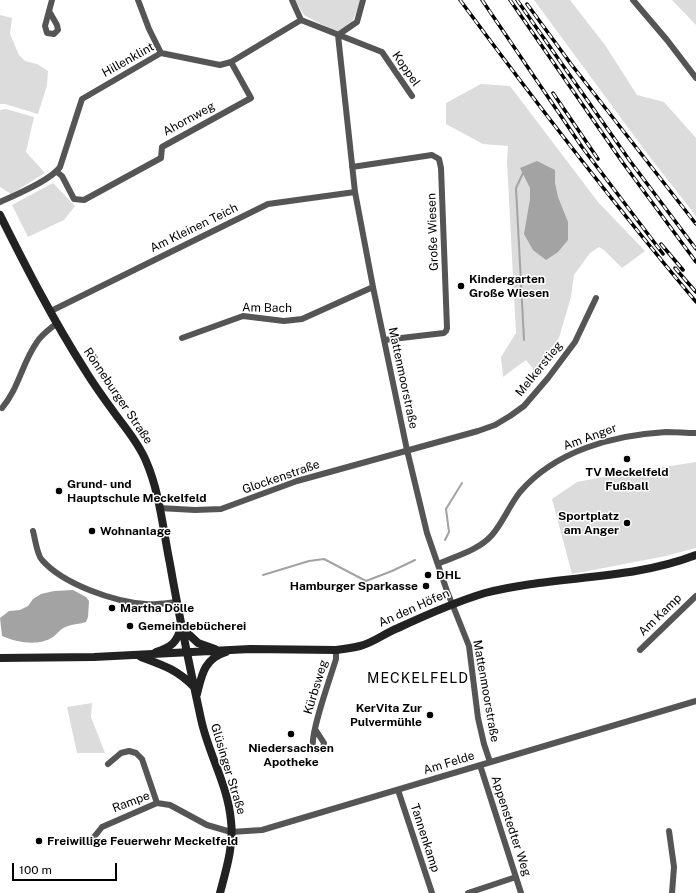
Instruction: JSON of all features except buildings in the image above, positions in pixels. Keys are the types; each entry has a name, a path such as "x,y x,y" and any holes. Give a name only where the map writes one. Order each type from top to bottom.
{"street":[{"path":"49,11 52,0"},
{"path":"138,0 160,53"},
{"path":"292,0 302,20 338,35 357,22 364,0"},
{"path":"633,0 667,40 696,78"},
{"name":"Hillenklint","path":"57,172 60,167 82,99 160,53 220,65 231,62 302,20"},
{"name":"Koppel","path":"338,35 382,52 412,96"},
{"name":"Mattenmoorstraße","path":"338,35 355,192 384,340 407,450 427,533 452,604 469,646 478,718 490,762"},
{"name":"Ahornweg","path":"57,172 62,176 74,199 84,200 161,158 162,147 251,98 231,62"},
{"name":"Große Wiesen","path":"352,167 432,155 440,159 446,331 444,333 384,340"},
{"path":"0,202 57,172"},
{"name":"Am Kleinen Teich","path":"51,311 268,204 355,192"},
{"name":"Rönneburger Straße","path":"0,215 57,323 95,386 140,447 152,476 187,652"},
{"name":"Am Bach","path":"182,338 243,316 284,321 302,319 373,287"},
{"name":"Melkerstieg","path":"407,450 490,427 524,406 548,378 575,342 596,298"},
{"path":"2,408 11,397 38,341 45,332 57,323"},
{"name":"Am Anger","path":"438,564 478,547 490,537 499,526 507,510 520,492 536,476 573,453 598,443 626,436 666,432 696,433"},
{"name":"Glockenstraße","path":"159,508 195,510 221,509 297,481 407,450"},
{"path":"32,531 41,559 55,571 72,582 99,594 128,601 147,604 176,602"},
{"name":"An den Höfen","path":"0,658 136,656 224,650 336,650 362,646 398,628 464,599 529,584 630,571 671,563 696,555"},
{"name":"Am Kamp","path":"640,650 696,596"},
{"path":"148,655 174,644 182,626 198,643 224,650"},
{"path":"196,696 202,674 210,661 218,655 234,650"},
{"name":"Kürbsweg","path":"315,729 336,659 336,650"},
{"name":"Glüsinger Straße","path":"187,652 205,733 229,807 232,823 229,856 220,893"},
{"path":"136,656 174,670 194,687"},
{"name":"Am Felde","path":"231,832 262,830 696,701"},
{"path":"108,764 121,753 129,751 136,753 142,759 157,803"},
{"name":"Appenstedter Weg","path":"480,765 521,893"},
{"name":"Tannenkamp","path":"398,790 432,893"},
{"name":"Rampe","path":"90,842 102,827 157,803 170,805 207,825 231,832"},
{"path":"669,831 674,867 672,893"},
{"path":"468,893 516,877"}],"shaded area":[{"path":"295,0 361,0 353,20 345,31 341,33 334,31 304,15"},
{"path":"534,0 570,0 605,45 637,95 664,102 696,138 696,216 646,152"},
{"path":"672,0 696,0 696,25"},
{"path":"0,15 12,18 10,34 19,55 25,61 37,64 48,71 47,85 38,114 5,104 0,104"},
{"path":"481,84 510,86 598,202 645,251 622,268 599,247 590,253 574,275 571,297 559,338 534,370 526,360 503,377 501,357 516,333 507,162 508,146 483,144 446,124 446,103"},
{"path":"6,109 34,117 26,152 45,173 11,194 0,187 0,110"},
{"path":"537,161 555,170 555,183 558,197 568,222 568,240 558,252 546,260 533,250 524,234 530,199 530,188 520,168"},
{"path":"53,183 75,206 64,220 28,237 12,205"},
{"name":"Sportplatz am Anger","path":"696,462 696,548 666,556 572,574 552,499 577,482"},
{"path":"73,590 86,597 89,601 88,617 86,622 70,625 61,629 53,637 41,642 20,642 2,636 0,618 9,611 20,610 28,606 33,599 41,594 54,591"},
{"path":"92,703 91,717 105,753 77,753 67,707"}],"waterway":[{"path":"524,340 516,188 523,173 525,172"},
{"path":"445,540 449,532 446,509 462,483"},
{"path":"263,575 309,561 324,559 366,581 415,560"}],"railway":[{"path":"460,0 576,153 696,302"},
{"path":"482,0 582,147 663,254"},
{"path":"510,0 623,163 696,262"},
{"path":"517,0 630,161 696,249"},
{"path":"527,4 571,64 696,224"},
{"path":"553,93 598,159"},
{"path":"661,244 683,270"},
{"path":"675,268 696,292"}],"place":[{"name":"Kindergarten Große Wiesen","path":"461,286"},
{"name":"TV Meckelfeld Fußball","path":"627,459"},
{"name":"Grund- und Hauptschule Meckelfeld","path":"59,491"},
{"name":"Sportplatz am Anger","path":"627,523"},
{"name":"Wohnanlage","path":"92,531"},
{"name":"DHL","path":"428,575"},
{"name":"Hamburger Sparkasse","path":"426,586"},
{"name":"Martha Dölle","path":"112,608"},
{"name":"Gemeindebücherei","path":"130,626"},
{"name":"KerVita Zur Pulvermühle","path":"430,715"},
{"name":"Niedersachsen Apotheke","path":"291,734"},
{"name":"Freiwillige Feuerwehr Meckelfeld","path":"39,841"}],"district":[{"name":"MECKELFELD","path":"418,679"}]}
